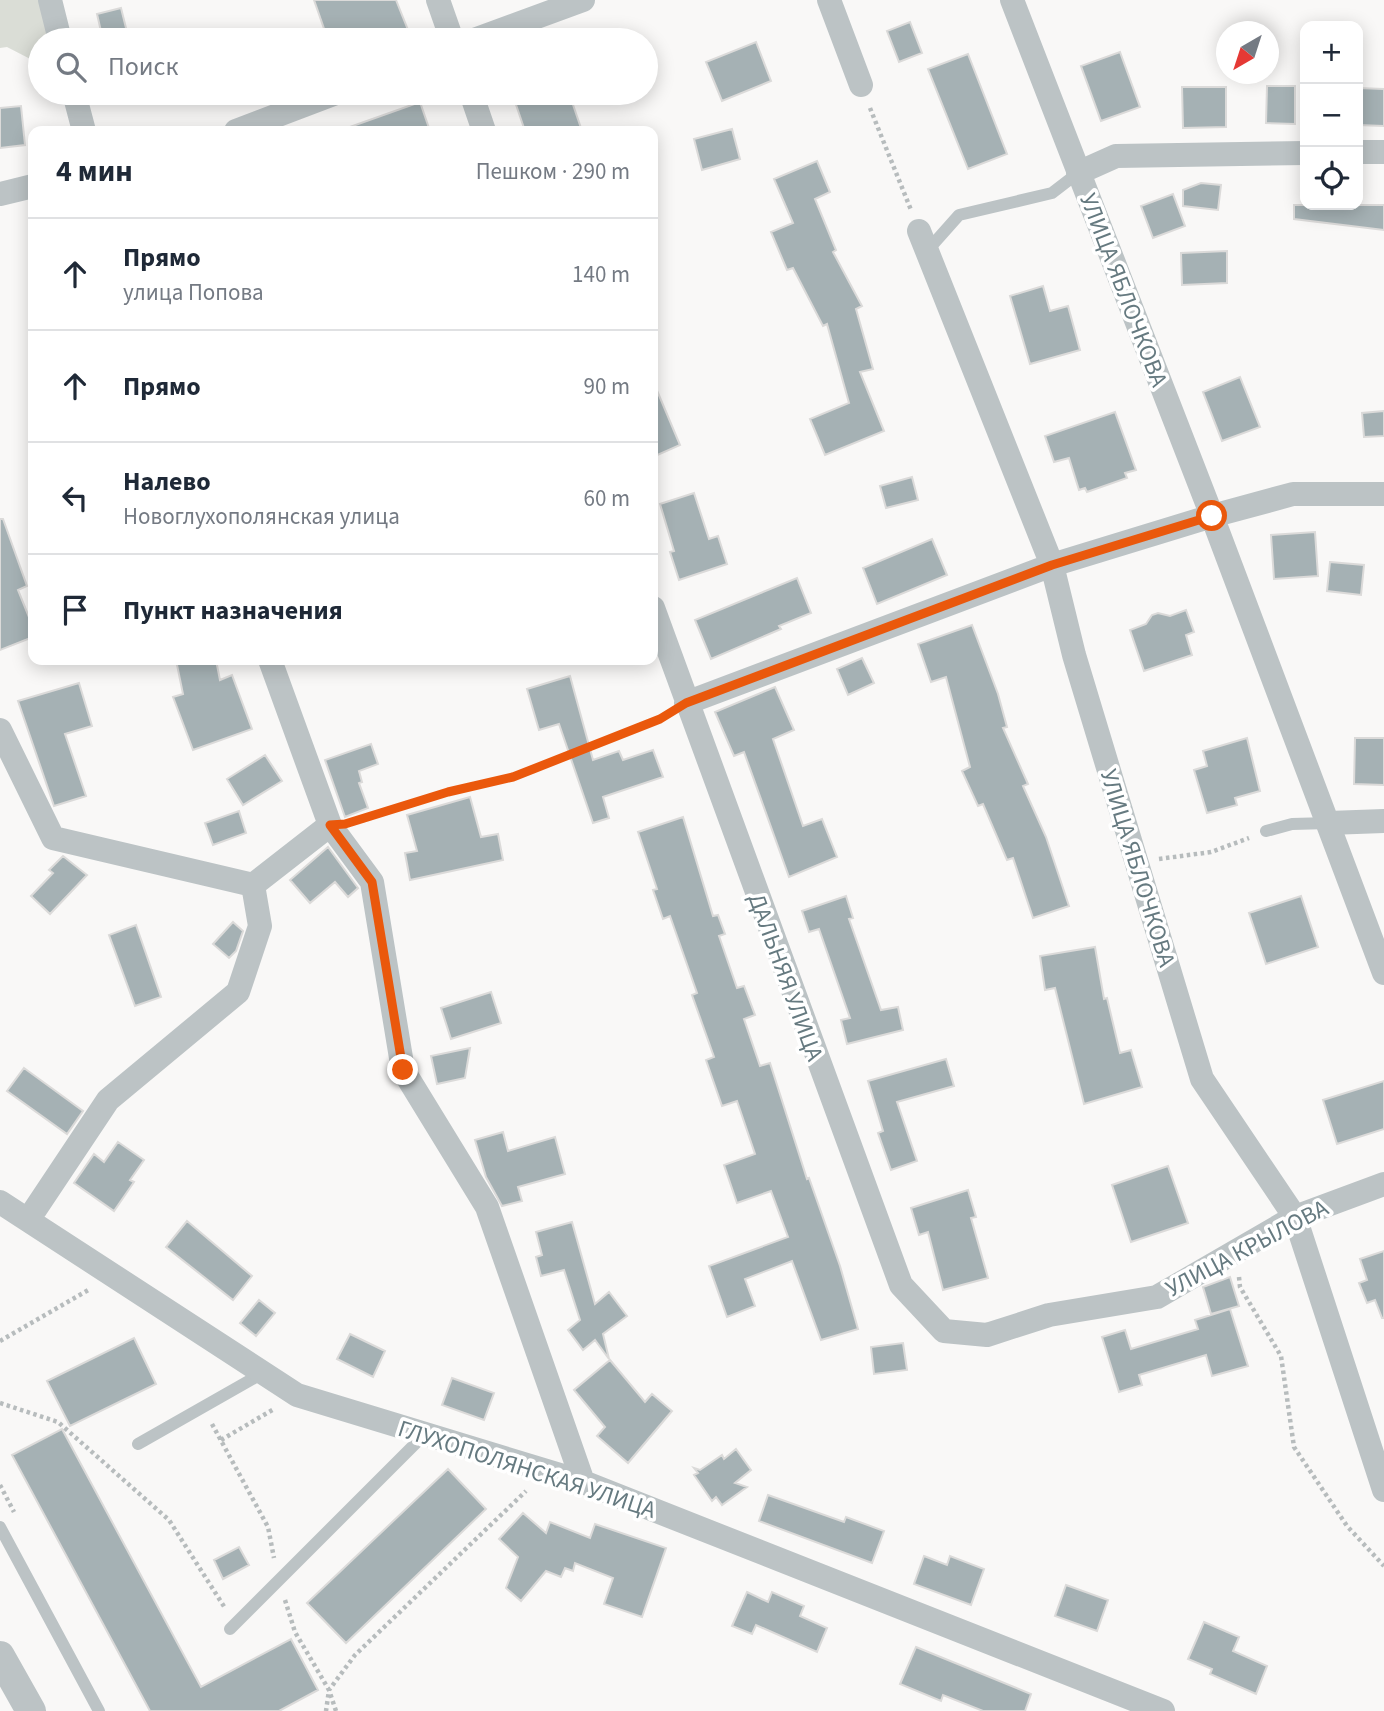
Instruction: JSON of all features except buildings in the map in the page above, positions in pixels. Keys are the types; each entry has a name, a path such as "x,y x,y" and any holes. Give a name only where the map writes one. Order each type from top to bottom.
{"street":[{"path":"50,0 57,28"},
{"path":"438,0 448,28"},
{"path":"507,28 583,0"},
{"path":"829,0 861,85"},
{"name":"УЛИЦА ЯБЛОЧКОВА","path":"1012,0 1212,516 1384,973"},
{"path":"77,105 82,126"},
{"path":"249,126 304,105"},
{"path":"475,105 482,126"},
{"path":"1363,152 1384,152"},
{"path":"1079,173 1116,156 1300,153"},
{"path":"0,194 28,187"},
{"name":"УЛИЦА ЯБЛОЧКОВА","path":"923,241 1052,565 1074,655 1202,1079 1295,1217 1384,1490"},
{"path":"686,703 1052,565 1212,516 1293,494 1384,494"},
{"name":"ДАЛЬНЯЯ УЛИЦА","path":"658,622 901,1285 944,1331"},
{"path":"272,665 330,825 372,882 403,1070 487,1207 583,1482"},
{"path":"0,730 53,838 253,885"},
{"path":"1329,823 1384,821"},
{"path":"253,885 330,825"},
{"path":"28,1220 108,1100 239,992 260,926 253,885"},
{"name":"УЛИЦА КРЫЛОВА","path":"944,1331 987,1335 1049,1315 1157,1297 1295,1217 1384,1184"},
{"name":"ГЛУХОПОЛЯНСКАЯ УЛИЦА","path":"0,1202 297,1395 583,1482 1131,1706 1163,1711"},
{"path":"0,1656 31,1711"}],"lane":[{"path":"923,241 959,215 1052,193 1079,173"},
{"path":"1266,831 1292,824 1329,823"},
{"path":"138,1444 261,1374"},
{"path":"234,1625 425,1434"},
{"path":"0,1527 99,1711"}],"path":[{"path":"861,85 923,241"},
{"path":"330,825 345,824 448,792 513,777 660,719 686,703"},
{"path":"1135,858 1165,859 1211,852 1266,831"},
{"path":"1237,1252 1240,1287 1281,1356 1294,1447 1348,1526 1384,1566"},
{"path":"0,1342 112,1276"},
{"path":"221,1440 297,1395"},
{"path":"0,1403 58,1422 169,1521 234,1625"},
{"path":"336,1711 329,1690 355,1655 547,1471"}],"shaded area":[{"path":"0,0 43,0 50,28 28,28 28,58 7,47 0,48"}],"route":[{"path":"403,1070 372,882 330,825 345,824 448,792 513,777 660,719 686,703 1052,565 1212,516"}]}
